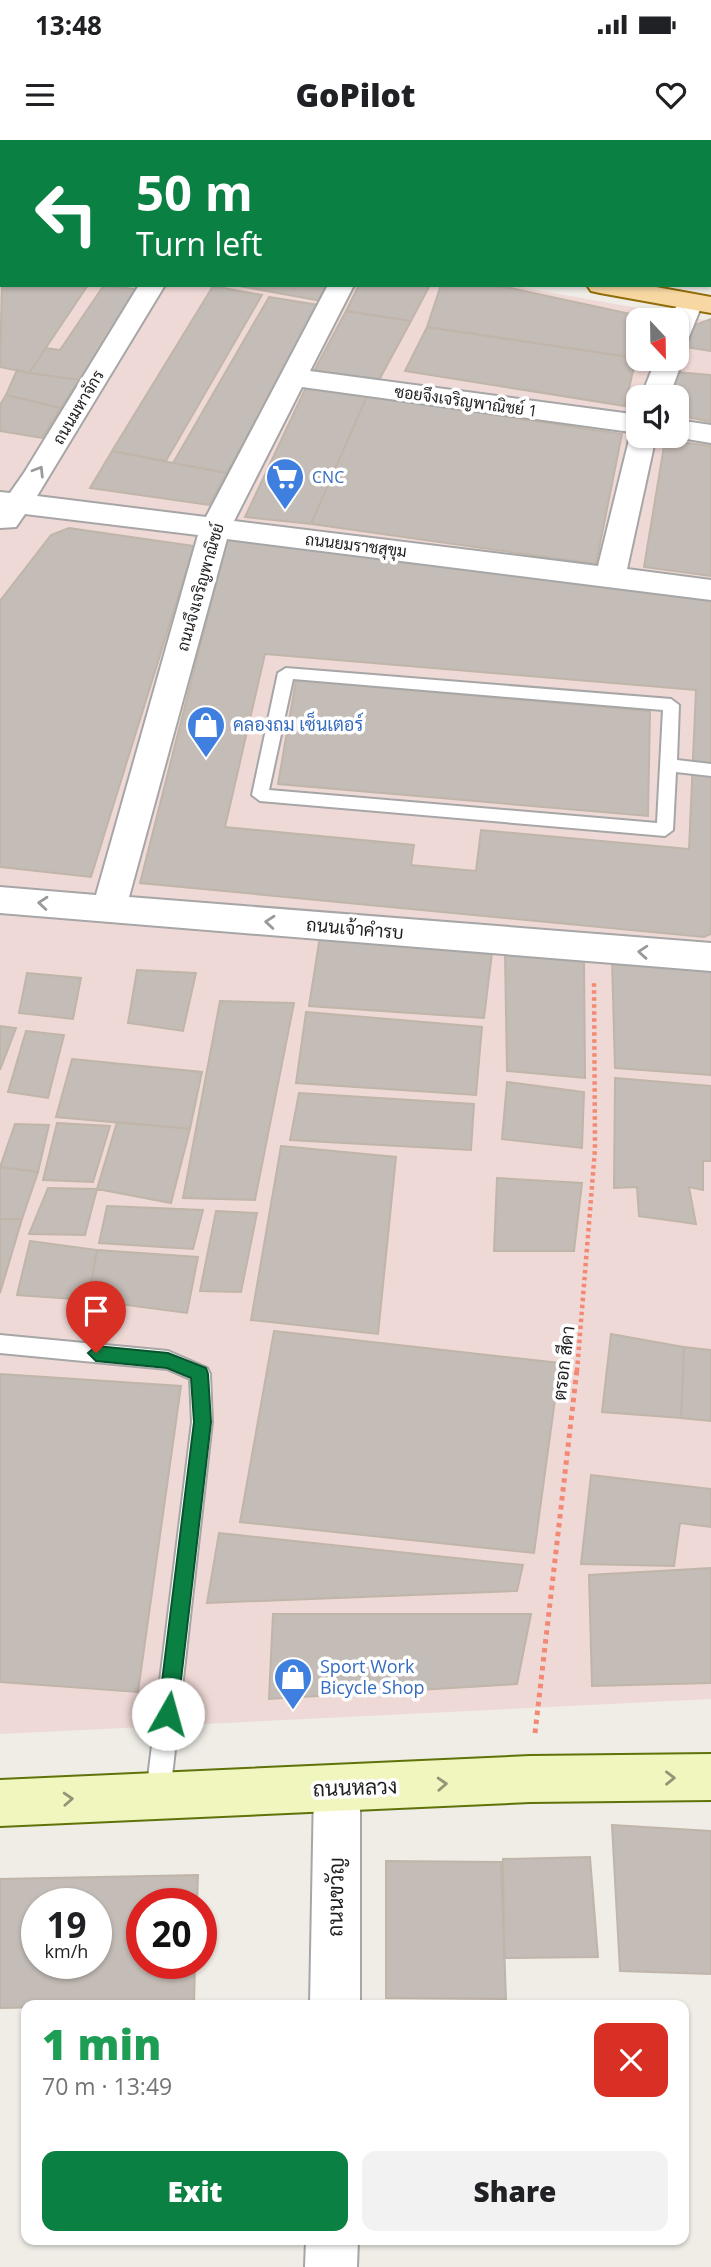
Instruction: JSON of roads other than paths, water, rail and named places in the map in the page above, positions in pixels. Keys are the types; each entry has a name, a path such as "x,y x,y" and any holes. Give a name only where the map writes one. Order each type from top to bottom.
{"main road":[{"path":"611,287 700,303"}],"street":[{"name":"ถนนมหาจักร","path":"0,527 9,502 151,287"},
{"name":"ถนนจึงเจริญพาณิชย์","path":"110,909 215,528 340,287"},
{"name":"ซอยจึงเจริญพาณิชย์ 1","path":"293,377 626,422"},
{"path":"689,431 711,434"},
{"path":"610,578 639,448"},
{"name":"ถนนยมราชสุขุม","path":"9,502 711,590"},
{"name":"ถนนเจ้าคำรบ","path":"0,900 711,957"},
{"name":"ถนนหลวง","path":"0,1803 530,1779 711,1777"},
{"name":"ถนนขวัญ","path":"335,2000 337,1789"},
{"path":"331,2267 332,2245"}],"lane":[{"path":"286,673 671,705 669,765 666,830 260,795 286,673"},
{"path":"669,765 711,770"},
{"path":"0,1344 168,1360 200,1374 202,1422 158,1794"}],"place":[{"name":"CNC","path":"285,511"},
{"name":"คลองถม เซ็นเตอร์","path":"206,759"},
{"name":"Sport Work Bicycle Shop","path":"293,1711"}]}
